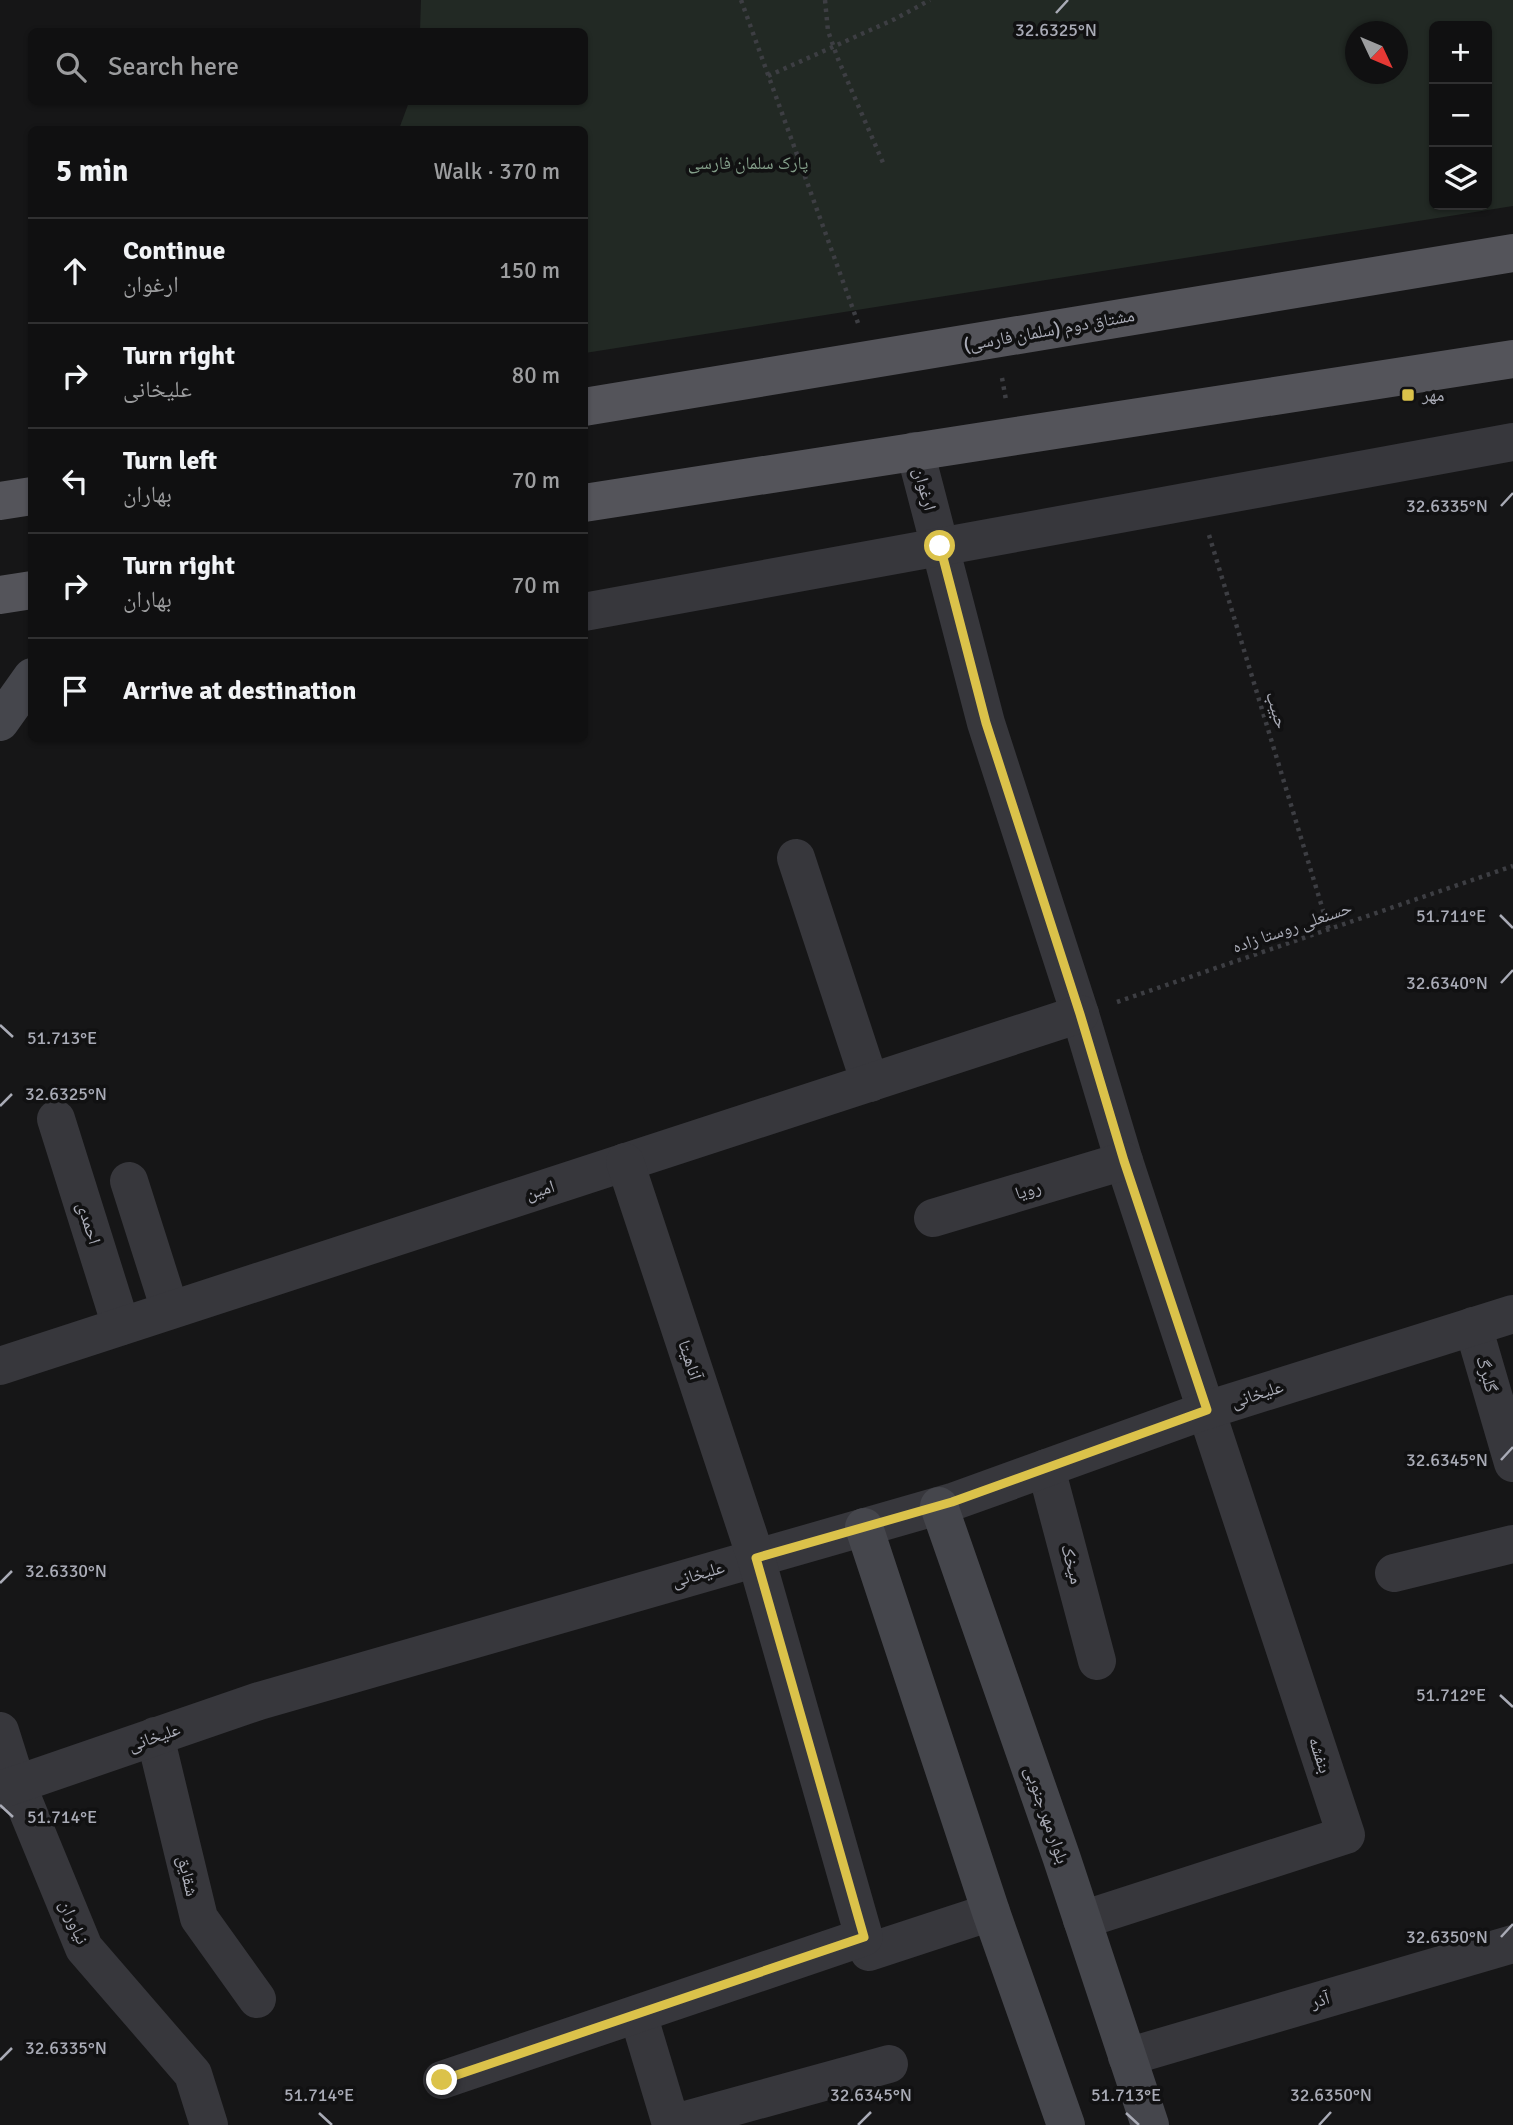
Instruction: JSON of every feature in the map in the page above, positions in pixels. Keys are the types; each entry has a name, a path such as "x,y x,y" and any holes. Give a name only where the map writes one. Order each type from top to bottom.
{"main road":[{"name":"مشتاق دوم (سلمان فارسی)","path":"588,406 1513,253"},
{"path":"588,502 1513,359"},
{"path":"0,501 28,497"},
{"path":"0,595 28,591"}],"street":[{"path":"588,611 1513,442"},
{"name":"ارغوان","path":"915,451 986,723 1080,1014 1124,1161 1207,1410"},
{"path":"0,722 28,683"},
{"path":"796,858 870,1083"},
{"name":"امین","path":"0,1366 1080,1014"},
{"name":"احمدی","path":"56,1119 121,1326"},
{"name":"رویا","path":"933,1218 1124,1161"},
{"name":"آناهیتا","path":"625,1162 756,1558 864,1937"},
{"path":"129,1181 170,1310"},
{"name":"علیخانی","path":"9,1788 273,1697 939,1506 1207,1410 1513,1314"},
{"name":"گلبرگ","path":"1474,1326 1513,1463"},
{"name":"بنفشه","path":"1082,1920 1346,1835 1207,1410"},
{"name":"میخک","path":"1046,1468 1097,1661"},
{"name":"بلوار مهر جنوبی","path":"939,1506 1150,2125"},
{"path":"864,1527 991,1912 1066,2125"},
{"path":"1394,1573 1513,1544"},
{"name":"نیاوران","path":"0,1731 9,1788 84,1948 193,2074 209,2125"},
{"name":"شقایق","path":"155,1736 199,1918 257,2000"},
{"path":"442,2080 864,1937 869,1952 991,1912"},
{"name":"آذر","path":"1128,2057 1513,1944"},
{"path":"638,2014 671,2124 889,2064"}],"path":[{"path":"741,0 872,360"},
{"path":"825,0 828,31 884,165"},
{"path":"768,76 930,0"},
{"name":"حبیب","path":"1198,499 1329,930"},
{"name":"حسنعلی روستا زاده","path":"1080,1014 1513,866"}],"green space":[{"name":"پارک سلمان فارسی","path":"421,0 1513,0 1513,206 1492,209 1492,21 1429,21 1429,210 1488,210 588,353 588,126 400,126 408,105 588,105 588,28 420,28"}],"place":[{"name":"مهر","path":"1408,395"}],"route":[{"path":"442,2080 864,1937 756,1558 952,1502 1207,1410 1124,1161 1080,1014 986,723 940,546"}]}
